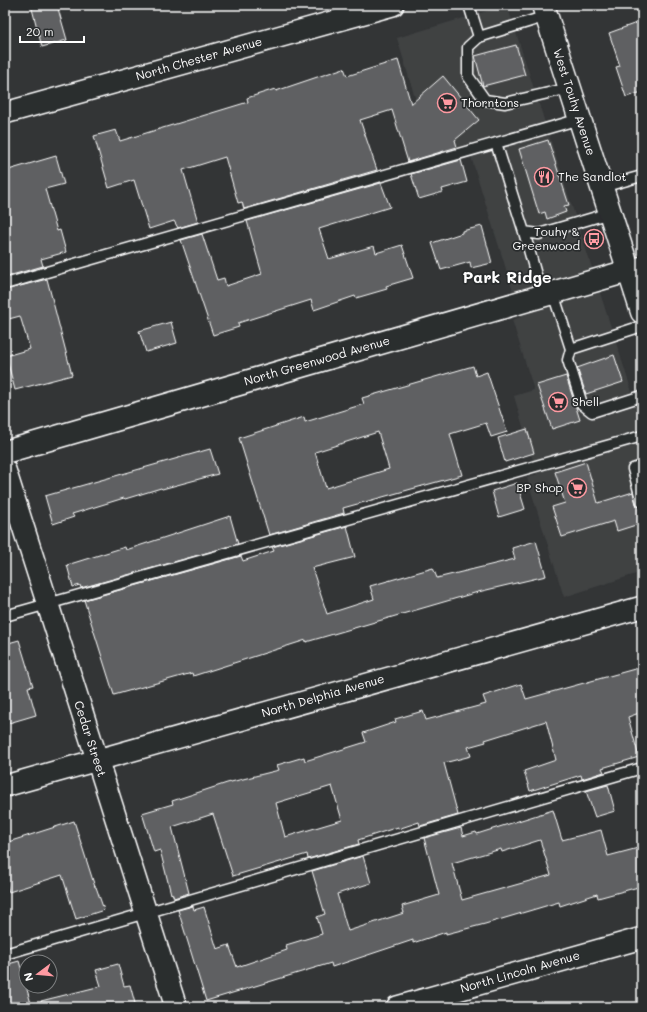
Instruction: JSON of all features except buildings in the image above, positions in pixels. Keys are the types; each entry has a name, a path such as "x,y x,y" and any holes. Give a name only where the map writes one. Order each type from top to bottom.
{"street":[{"name":"North Chester Avenue","path":"5,113 393,5"},
{"name":"West Touhy Avenue","path":"545,10 610,213 635,269 642,312"},
{"name":"North Greenwood Avenue","path":"5,452 635,269"},
{"name":"Cedar Street","path":"5,470 176,1007"},
{"name":"North Delphia Avenue","path":"5,786 642,607"},
{"name":"North Lincoln Avenue","path":"397,1007 642,938"}],"lane":[{"path":"469,5 479,37"},
{"path":"545,10 479,37 468,47 468,76 485,100 505,103 570,88"},
{"path":"5,284 580,119"},
{"path":"496,143 524,232 571,349 568,360 582,404 592,412 642,396"},
{"path":"602,187 642,176"},
{"path":"524,232 539,234 610,213"},
{"path":"571,349 642,326"},
{"path":"5,616 642,436"},
{"path":"642,466 632,469 642,502"},
{"path":"5,954 642,768"}],"shaded area":[{"path":"507,5 642,423 642,572 564,597 527,478 537,474 514,396 534,390 512,320 521,317 468,147 433,157 397,38"}],"place":[{"name":"Thorntons","path":"447,103"},
{"name":"The Sandlot","path":"544,177"},
{"name":"Touhy & Greenwood","path":"594,239"},
{"name":"Shell","path":"558,402"},
{"name":"BP Shop","path":"577,488"}],"district":[{"name":"Park Ridge","path":"507,277"}]}
